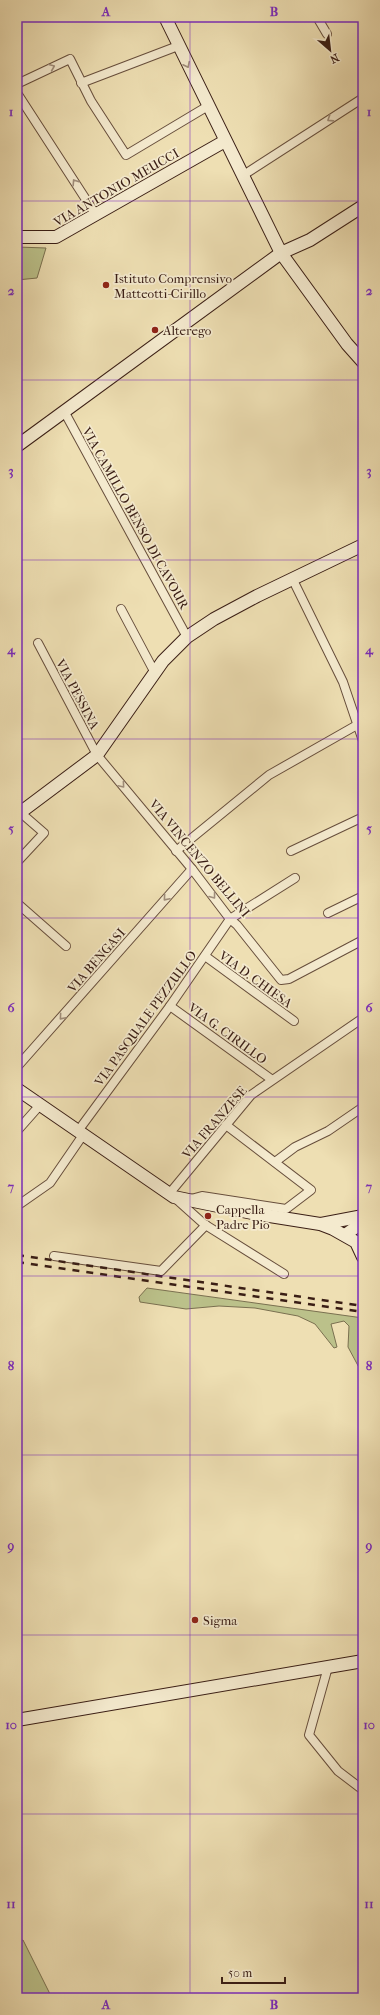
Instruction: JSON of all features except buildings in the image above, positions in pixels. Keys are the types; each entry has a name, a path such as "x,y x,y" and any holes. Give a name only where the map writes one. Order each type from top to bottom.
{"street":[{"path":"165,17 281,253 347,344 363,362"},
{"path":"317,17 327,34"},
{"path":"81,83 178,46"},
{"path":"17,84 70,59 81,83 126,155 208,106"},
{"path":"17,93 96,215"},
{"path":"242,176 363,98"},
{"name":"VIA ANTONIO MEUCCI","path":"17,237 56,238 225,141"},
{"path":"17,446 281,253 310,240 363,206"},
{"name":"VIA CAMILLO BENSO DI CAVOUR","path":"64,411 187,637"},
{"path":"17,862 44,834 19,814 97,755 163,661 187,637 214,619 292,578 363,545"},
{"path":"292,578 343,682 363,741"},
{"path":"121,609 155,673"},
{"name":"VIA PESSINA","path":"38,643 97,755"},
{"path":"176,850 268,775 358,725"},
{"name":"VIA VINCENZO BELLINI","path":"97,755 192,869 230,919 237,925 281,980 289,978 363,940"},
{"path":"291,851 363,817"},
{"name":"VIA BENGASI","path":"17,1067 192,869"},
{"path":"230,919 296,878"},
{"path":"328,912 363,896"},
{"path":"17,903 66,946"},
{"name":"VIA PASQUALE PEZZULLO","path":"17,1206 50,1183 80,1133 230,919"},
{"name":"VIA D. CHIESA","path":"205,956 294,1020"},
{"name":"VIA G. CIRILLO","path":"170,1006 271,1079"},
{"name":"VIA FRANZESE","path":"172,1196 226,1125 251,1095 271,1079 363,1018"},
{"path":"17,1089 172,1196 206,1225 284,1274"},
{"path":"17,1131 40,1105"},
{"path":"275,1162 296,1147 328,1131 363,1108"},
{"path":"188,1200 202,1196 286,1209 311,1190 226,1125"},
{"path":"172,1196 257,1214 320,1224 356,1242 363,1257"},
{"path":"320,1224 363,1216"},
{"path":"348,1237 363,1222"},
{"path":"54,1256 161,1271 206,1225"},
{"path":"348,1237 363,1228"},
{"path":"17,1720 363,1661"},
{"path":"328,1667 309,1735 338,1771 363,1790"}],"green space":[{"path":"17,247 46,248 37,278 17,280"},
{"path":"147,1288 363,1318 363,1375 348,1347 349,1326 344,1321 331,1324 337,1347 334,1348 315,1324 298,1316 255,1308 219,1306 186,1309 140,1302 139,1297"},
{"path":"23,1940 52,1998 17,1998 17,1942"}],"railway":[{"path":"17,1255 363,1306"},
{"path":"17,1262 363,1312"}],"place":[{"name":"Istituto Comprensivo Matteotti-Cirillo","path":"106,285"},
{"name":"Alterego","path":"155,330"},
{"name":"Cappella Padre Pio","path":"208,1216"},
{"name":"Sigma","path":"195,1620"}]}
